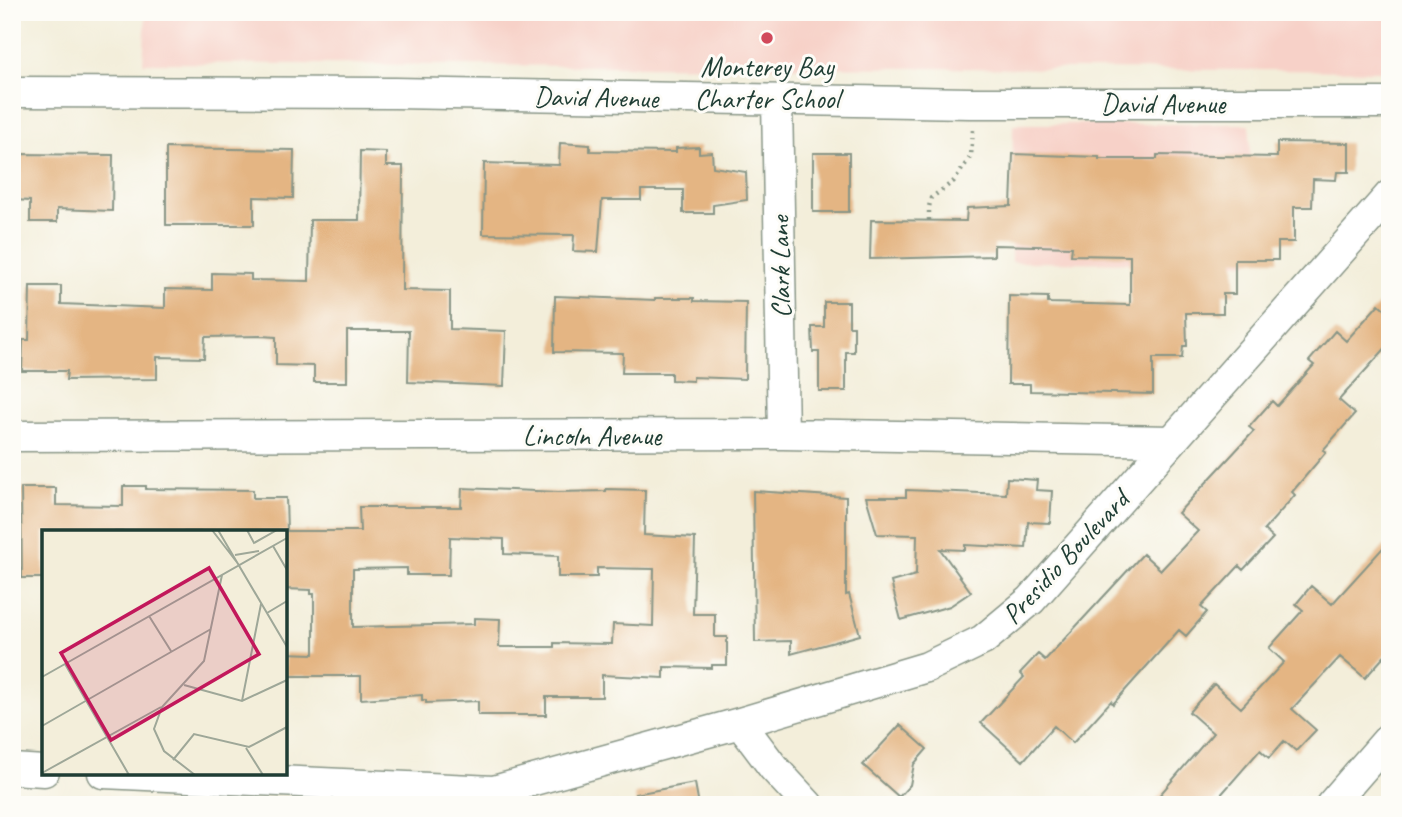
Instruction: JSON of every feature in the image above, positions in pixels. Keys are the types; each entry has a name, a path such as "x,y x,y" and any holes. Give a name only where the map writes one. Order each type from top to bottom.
{"street":[{"name":"David Avenue","path":"12,92 395,93 970,103 1390,103"},
{"name":"Clark Lane","path":"777,100 783,435"},
{"name":"Presidio Boulevard","path":"133,775 484,798 927,667 983,640 1031,600 1390,195"},
{"name":"Lincoln Avenue","path":"12,436 783,435 1172,441"},
{"path":"740,723 773,767 808,805"},
{"path":"1331,805 1390,737"},
{"path":"12,769 42,771"}],"path":[{"path":"929,220 931,198 954,181 971,156 973,135 970,103"}],"shaded area":[{"name":"Monterey Bay Charter School","path":"146,12 1390,12 1390,71 143,63"},
{"path":"1013,124 1250,124 1249,263 1011,262"}],"building":[{"path":"1277,142 1349,143 1349,172 1337,172 1336,180 1313,179 1312,207 1294,207 1294,242 1278,242 1278,260 1235,260 1235,294 1223,294 1223,313 1186,313 1187,346 1183,346 1182,358 1153,358 1153,394 1030,391 1030,384 1008,384 1009,296 1048,297 1048,303 1130,305 1130,256 1071,255 1072,247 994,245 994,256 870,259 871,220 966,221 967,208 1011,206 1013,154 1099,159 1157,159 1157,155 1277,157"},
{"path":"560,143 590,145 590,151 676,152 676,148 699,147 699,153 712,152 713,167 746,172 747,200 713,205 713,213 683,213 683,190 641,190 641,200 602,200 598,252 573,251 574,235 483,234 484,163 559,165"},
{"path":"166,148 294,150 293,198 254,197 254,225 166,225"},
{"path":"360,151 386,152 386,166 403,166 402,290 450,291 450,329 506,331 504,386 408,382 409,331 347,331 347,382 314,382 314,366 276,365 276,337 261,336 205,337 204,358 157,357 157,379 66,380 67,371 22,371 23,340 29,340 30,286 61,286 61,304 165,308 165,289 212,290 212,273 251,274 251,280 309,281 310,220 359,220"},
{"path":"813,153 849,153 849,212 813,212"},
{"path":"15,154 113,155 112,211 57,209 57,222 30,222 30,201 15,200"},
{"path":"555,296 655,300 694,298 694,301 746,302 745,379 693,377 693,381 671,380 671,373 622,373 623,353 554,352"},
{"path":"824,302 849,302 849,326 854,326 854,352 846,352 846,391 819,391 819,352 813,352 812,327 824,327"},
{"path":"1379,304 1390,314 1390,343 1339,400 1355,414 1323,450 1326,452 1292,492 1295,495 1264,530 1273,538 1243,570 1239,566 1201,607 1207,612 1186,636 1179,630 1113,704 1111,701 1073,743 1054,726 1023,761 981,723 1024,677 1020,673 1038,654 1045,660 1143,554 1161,570 1198,531 1178,513 1254,431 1249,427 1272,401 1277,406 1314,365 1309,361 1335,331 1346,341"},
{"path":"1007,478 1037,480 1036,490 1052,491 1050,523 1028,522 1026,548 965,545 965,550 940,549 971,592 950,606 901,620 891,582 916,575 917,535 877,534 866,497 906,497 906,490 1006,494"},
{"path":"123,486 146,486 146,489 253,490 253,498 286,498 287,530 42,530 42,578 22,578 21,488 56,488 56,505 123,506"},
{"path":"462,488 558,492 645,490 644,535 695,538 693,614 715,614 715,637 727,637 727,665 712,665 712,668 664,667 664,678 602,675 602,697 546,697 546,715 478,715 478,701 426,703 426,700 422,700 422,695 361,699 361,676 287,676 287,653 314,654 314,594 311,594 311,590 287,589 287,531 360,531 359,507 461,507","holes":["450,537 504,539 504,554 558,556 558,577 597,577 597,568 654,569 653,626 613,624 612,644 554,643 554,647 499,647 500,619 474,618 474,624 353,627 353,569 407,568 407,575 449,575"]},
{"path":"753,491 846,497 846,595 849,594 860,635 791,654 791,641 755,642"},
{"path":"1390,540 1390,650 1365,678 1340,657 1292,709 1316,730 1296,751 1284,741 1269,758 1260,750 1212,805 1151,805 1213,733 1189,712 1214,684 1241,708 1284,662 1269,648 1303,610 1296,604 1311,586 1332,604"},
{"path":"900,725 927,749 914,764 910,785 899,797 863,765"},
{"path":"695,783 699,805 636,805 635,794"}],"place":[{"name":"Monterey Bay Charter School","path":"767,38"}]}
